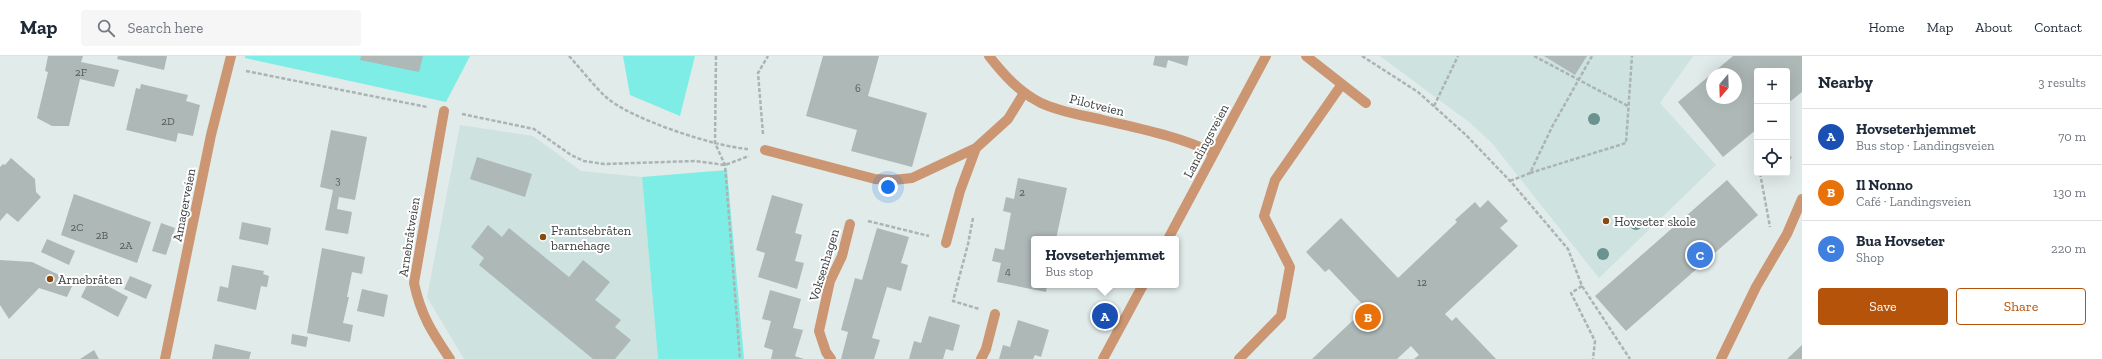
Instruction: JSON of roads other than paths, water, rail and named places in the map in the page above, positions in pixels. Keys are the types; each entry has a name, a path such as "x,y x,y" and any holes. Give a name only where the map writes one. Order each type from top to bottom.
{"street":[{"name":"Amagerveien","path":"164,359 211,135 231,56"},
{"name":"Pilotveien","path":"989,56 1005,77 1024,93 1041,103 1061,110 1160,133 1193,143 1214,153"},
{"name":"Landingsveien","path":"1170,236 1266,56"},
{"path":"1306,56 1366,103"},
{"path":"1239,359 1281,316 1290,267 1264,216 1275,180 1342,84"},
{"path":"765,150 875,179 893,180 912,178 976,148 1008,119 1024,93"},
{"name":"Arnebråtveien","path":"444,111 414,283 419,307 429,328 450,359"},
{"path":"946,243 960,192 976,148"},
{"path":"1721,359 1756,287 1787,234 1802,199"},
{"name":"Voksenhagen","path":"831,359 826,352 819,331 830,281 842,256 850,224"},
{"path":"1103,359 1141,288"},
{"path":"981,359 986,349 995,314"}],"place":[{"name":"Hovseter skole","path":"1606,221"},
{"name":"Frantsebråten barnehage","path":"543,237"},
{"name":"Bua Hovseter","path":"1700,255"},
{"name":"Arnebråten","path":"50,279"},
{"name":"Hovseterhjemmet","path":"1105,316"},
{"name":"Il Nonno","path":"1368,317"}]}
